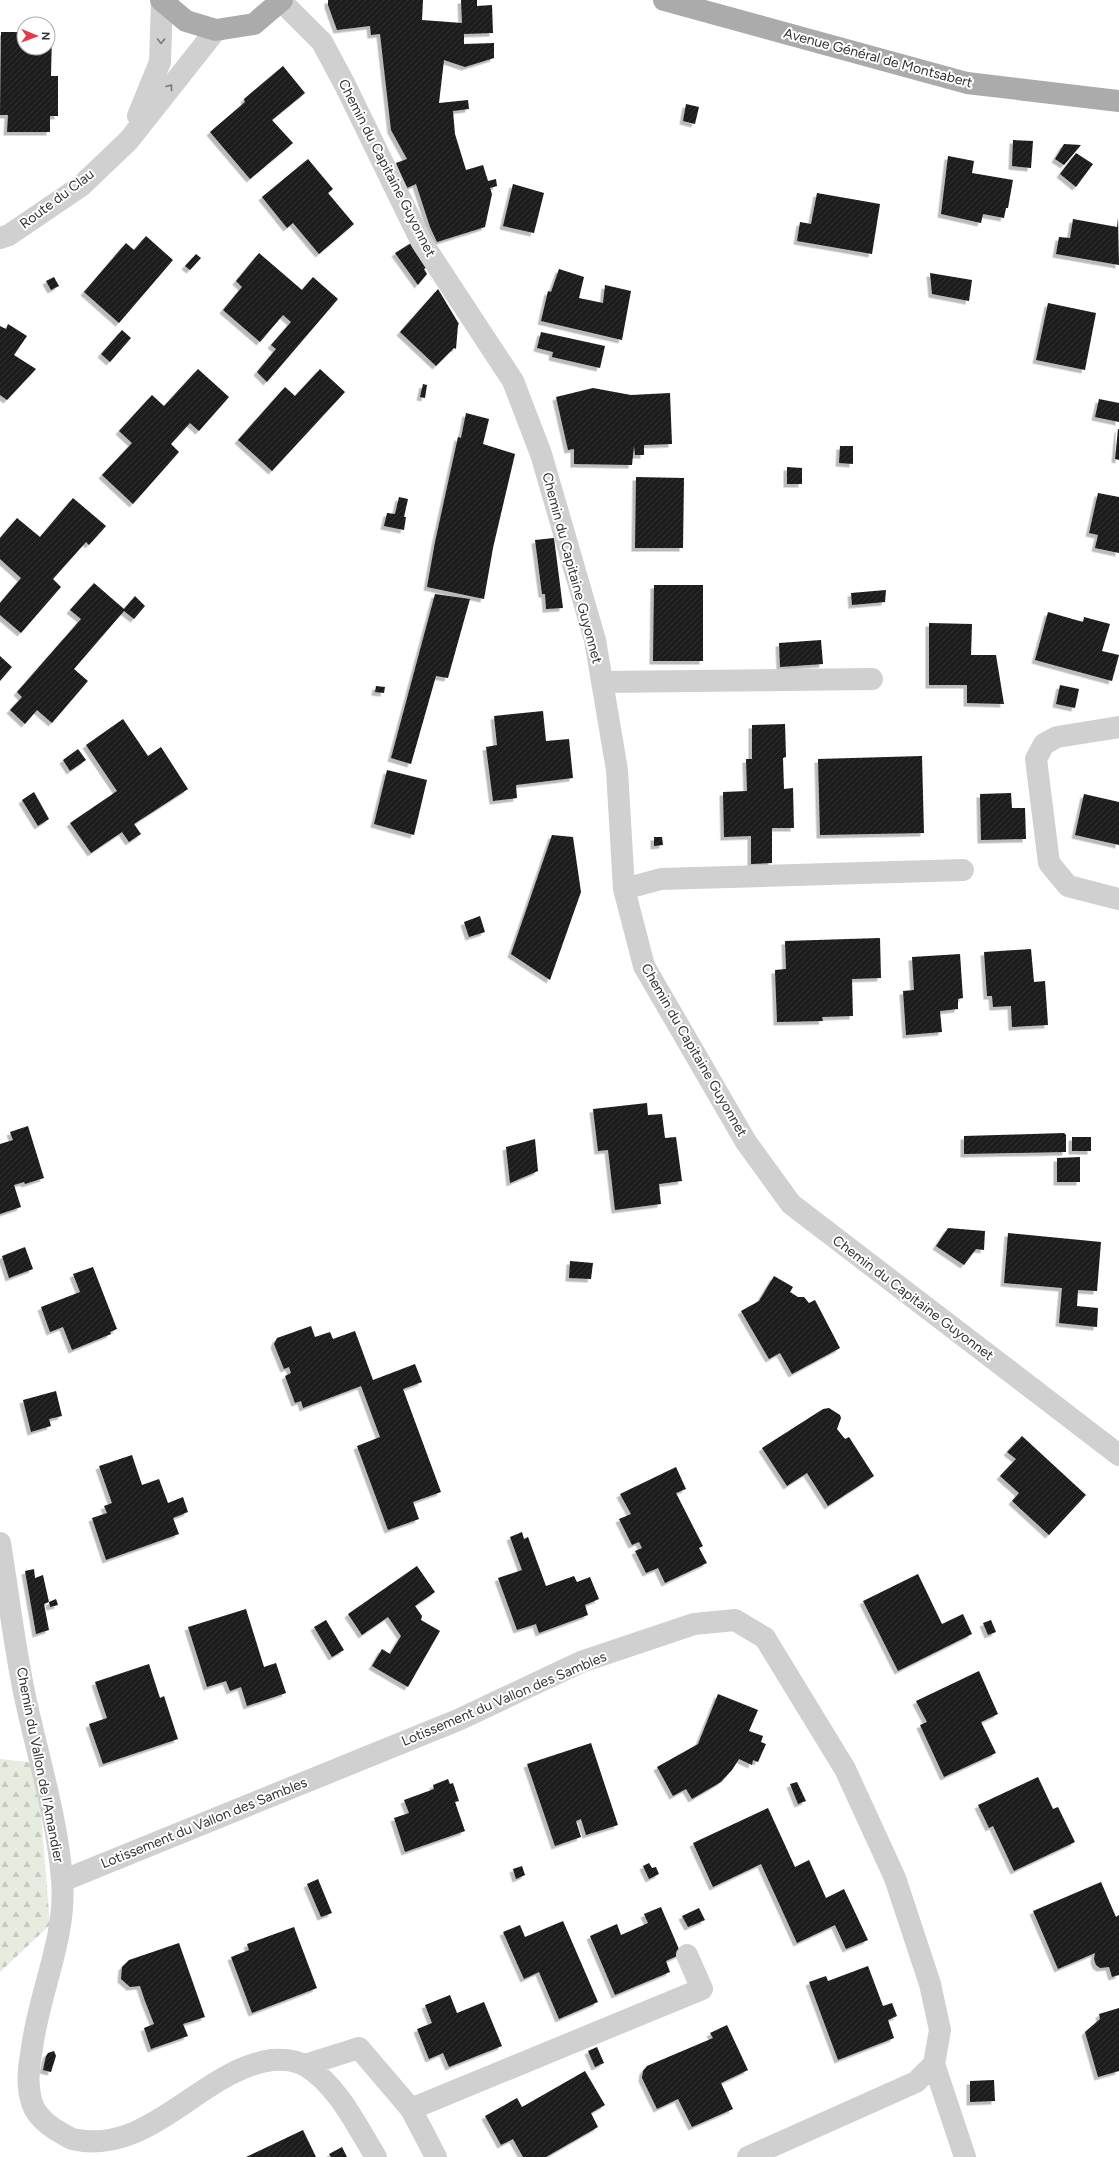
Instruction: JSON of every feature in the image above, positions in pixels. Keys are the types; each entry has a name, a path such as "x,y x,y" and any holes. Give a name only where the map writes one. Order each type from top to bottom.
{"main road":[{"name":"Avenue Général de Montsabert","path":"664,0 966,83 1119,101"},
{"path":"162,1 186,21 216,30 254,24 282,1"}],"street":[{"name":"Route du Clau","path":"129,140 160,62 162,1"},
{"name":"Chemin du Capitaine Guyonnet","path":"282,1 322,42 421,241 512,381 541,454 595,640 617,770 624,889 644,966 746,1142 790,1204 1119,1455"},
{"name":"Route du Clau","path":"0,238 9,234 81,186 129,140 216,30"},
{"path":"602,682 872,679"},
{"path":"1119,727 1057,737 1044,744 1036,759 1049,863 1068,886 1119,899"},
{"path":"624,889 661,879 963,870"},
{"name":"Chemin du Vallon de l'Amandier","path":"0,1543 24,1690 53,1817 62,1881 60,1922 34,2028 28,2074 32,2104 49,2126 94,2148 122,2146 153,2134 215,2086 254,2063 283,2059 305,2065 339,2095 376,2157"},
{"name":"Lotissement du Vallon des Sambles","path":"62,1881 458,1720 581,1662 694,1624 735,1620 765,1638 769,1644 845,1768 895,1878 930,1984 940,2030 934,2064"},
{"path":"411,2109 702,1989 687,1955"},
{"path":"305,2065 359,2048 411,2109 436,2157"},
{"path":"748,2157 916,2082 934,2064 965,2157"}],"green space":[{"path":"0,1759 37,1763 50,1925 0,1972"}],"building":[{"path":"328,0 423,0 422,20 462,23 461,0 477,0 477,6 492,5 493,33 464,34 464,44 494,43 494,58 465,67 444,60 439,103 468,100 469,109 453,111 455,134 466,170 483,165 488,181 496,179 497,186 490,188 492,194 485,227 437,242 430,227 416,184 407,188 396,163 407,159 391,130 380,34 371,35 370,26 337,30 328,5"},
{"path":"1,32 16,32 16,56 51,56 51,76 58,76 58,116 50,116 50,132 7,132 8,115 0,115"},
{"path":"283,66 305,93 272,120 293,143 250,179 210,132 245,102 244,99"},
{"path":"686,104 699,107 695,124 683,121"},
{"path":"1013,140 1033,141 1031,168 1012,166"},
{"path":"1064,144 1081,145 1064,165 1055,159"},
{"path":"1076,153 1093,164 1076,187 1060,174"},
{"path":"948,156 974,161 972,173 1013,180 1008,208 1006,208 1004,218 983,214 981,223 941,214"},
{"path":"308,159 333,189 328,193 354,224 319,254 293,223 287,228 262,197"},
{"path":"513,184 544,193 534,233 503,226"},
{"path":"817,193 880,204 872,254 797,241 800,222 811,224"},
{"path":"1118,218 1119,265 1056,254 1059,237 1070,238 1073,219 1117,227"},
{"path":"146,236 173,260 119,323 84,292 126,243 134,250"},
{"path":"411,243 426,268 424,269 427,274 418,285 395,253"},
{"path":"259,253 302,290 313,277 338,299 267,382 257,372 276,349 271,345 291,322 283,315 260,342 223,310 242,287 236,281"},
{"path":"196,254 201,258 190,270 185,266"},
{"path":"559,269 584,277 579,298 603,303 605,285 631,291 622,340 541,321 548,291 551,292"},
{"path":"930,273 972,280 969,301 932,294"},
{"path":"54,277 59,286 51,290 46,281"},
{"path":"438,289 459,324 456,349 454,348 436,366 400,332"},
{"path":"1048,303 1096,313 1085,370 1036,360"},
{"path":"8,324 27,336 14,355 36,369 7,400 0,395 0,326 6,329"},
{"path":"122,330 131,338 110,362 101,354"},
{"path":"541,332 605,346 600,368 552,357 553,352 537,348"},
{"path":"198,369 229,397 199,431 190,423 171,444 179,452 133,504 102,475 132,443 119,431 152,395 164,406"},
{"path":"320,369 345,392 272,471 238,440 285,387 295,396"},
{"path":"423,384 427,385 425,398 420,397"},
{"path":"593,388 631,395 670,393 672,444 644,445 644,455 635,455 634,446 632,465 574,464 574,449 568,450 556,397"},
{"path":"1099,399 1119,403 1119,422 1095,417"},
{"path":"466,413 489,419 483,444 515,454 493,548 484,599 427,587 435,542 458,437 461,438"},
{"path":"1119,429 1119,460 1115,459"},
{"path":"840,446 853,446 853,464 839,463"},
{"path":"787,467 802,468 802,484 787,484"},
{"path":"636,477 684,478 683,548 635,548"},
{"path":"1098,493 1119,497 1119,553 1095,548 1098,535 1089,533"},
{"path":"399,497 408,499 404,517 406,517 404,530 384,526 387,513 395,514"},
{"path":"73,498 106,526 89,545 86,542 53,579 61,587 21,633 0,615 0,603 21,578 0,559 0,538 17,518 40,537"},
{"path":"554,538 563,608 546,609 545,594 542,594 535,540"},
{"path":"94,583 124,609 135,596 145,606 134,619 124,611 74,669 88,681 52,723 37,710 25,724 10,710 22,697 17,692 81,619 70,610"},
{"path":"654,585 703,585 703,661 653,661"},
{"path":"886,590 885,602 852,605 851,593"},
{"path":"435,594 470,599 448,678 436,676 411,764 391,758"},
{"path":"1048,612 1083,622 1084,617 1110,624 1102,651 1119,655 1112,681 1035,660"},
{"path":"929,623 972,624 971,655 996,655 1004,704 967,703 967,685 929,685"},
{"path":"821,640 823,664 780,667 779,643"},
{"path":"0,656 12,667 0,681"},
{"path":"1060,685 1079,689 1075,708 1056,704"},
{"path":"376,686 385,687 384,693 375,692"},
{"path":"543,711 546,741 569,739 573,778 516,785 517,798 493,801 486,747 497,745 494,716"},
{"path":"123,719 148,756 161,747 188,789 134,824 141,834 129,842 122,832 91,853 70,823 117,791 86,745"},
{"path":"785,724 786,757 783,758 784,789 793,788 794,828 772,828 772,863 751,864 751,836 724,837 723,792 747,791 746,759 752,759 752,725"},
{"path":"78,749 86,760 70,771 63,760"},
{"path":"922,756 924,833 820,835 818,759"},
{"path":"387,770 427,780 414,835 374,824"},
{"path":"34,792 49,819 38,826 22,800"},
{"path":"1011,793 1012,808 1025,808 1026,839 981,840 980,794"},
{"path":"1084,794 1119,802 1119,845 1075,835"},
{"path":"552,835 573,837 581,892 550,980 511,954"},
{"path":"654,837 662,837 663,845 654,846"},
{"path":"480,916 485,932 469,937 464,922"},
{"path":"880,938 881,978 852,979 853,1016 822,1017 823,1021 777,1022 775,970 786,969 785,941"},
{"path":"1031,949 1034,982 1045,981 1048,1025 1012,1027 1011,1006 993,1007 992,996 987,996 984,952"},
{"path":"960,954 963,998 958,999 958,1009 940,1011 942,1032 906,1035 903,991 914,990 912,957"},
{"path":"647,1103 648,1115 662,1114 665,1138 676,1137 682,1181 659,1184 661,1204 615,1210 608,1150 598,1151 593,1109"},
{"path":"28,1126 44,1178 25,1184 24,1182 14,1185 21,1207 0,1214 0,1144 13,1140 10,1132"},
{"path":"1064,1133 1066,1135 1066,1152 964,1154 964,1136"},
{"path":"1072,1137 1091,1137 1091,1151 1072,1151"},
{"path":"535,1139 538,1171 510,1183 506,1147"},
{"path":"1080,1157 1080,1182 1057,1182 1057,1158"},
{"path":"948,1228 985,1231 984,1250 976,1249 964,1265 936,1246"},
{"path":"1008,1233 1101,1242 1097,1291 1078,1290 1077,1306 1098,1308 1097,1327 1059,1323 1062,1288 1004,1283"},
{"path":"25,1247 33,1269 9,1278 2,1256"},
{"path":"570,1261 593,1263 591,1279 569,1278"},
{"path":"93,1267 117,1329 110,1332 111,1334 72,1350 63,1327 50,1332 41,1307 80,1292 73,1274"},
{"path":"774,1276 793,1287 790,1292 798,1297 804,1297 809,1303 815,1300 840,1348 792,1374 780,1353 769,1359 741,1311 759,1301"},
{"path":"311,1326 315,1337 330,1332 333,1339 355,1331 373,1380 415,1364 422,1382 403,1389 441,1492 413,1502 419,1519 388,1530 357,1446 380,1437 361,1386 303,1408 301,1401 295,1403 285,1376 291,1373 289,1367 284,1369 274,1344 277,1338"},
{"path":"56,1391 62,1416 49,1419 51,1426 31,1432 23,1400"},
{"path":"829,1408 840,1415 841,1418 837,1429 845,1439 849,1437 874,1476 828,1506 807,1473 787,1486 762,1448 823,1409"},
{"path":"1022,1436 1086,1495 1049,1535 1012,1501 1019,1493 1000,1476 1016,1459 1007,1452"},
{"path":"132,1455 142,1485 159,1479 168,1503 183,1497 188,1512 173,1518 179,1534 106,1560 92,1518 107,1513 104,1506 112,1503 99,1466"},
{"path":"676,1467 686,1489 676,1493 703,1546 699,1548 707,1563 665,1583 658,1568 646,1573 635,1551 642,1548 639,1542 632,1545 619,1519 631,1514 620,1494"},
{"path":"522,1532 524,1539 528,1537 546,1586 574,1576 577,1582 590,1577 599,1599 585,1605 588,1615 539,1633 536,1624 517,1630 498,1578 522,1570 510,1537"},
{"path":"417,1566 435,1592 415,1606 422,1616 421,1620 440,1631 408,1687 372,1666 382,1649 390,1654 401,1636 388,1617 362,1635 348,1614"},
{"path":"34,1569 35,1578 43,1575 49,1602 44,1604 49,1630 36,1634 25,1571"},
{"path":"918,1574 942,1624 963,1614 972,1634 898,1671 863,1601"},
{"path":"56,1599 58,1605 50,1607 49,1602"},
{"path":"246,1609 264,1667 276,1663 286,1693 247,1706 241,1687 230,1691 226,1681 207,1687 188,1627"},
{"path":"326,1620 344,1650 332,1657 314,1627"},
{"path":"991,1620 996,1632 988,1635 983,1623"},
{"path":"149,1664 160,1698 164,1696 178,1739 103,1764 89,1724 107,1718 95,1682"},
{"path":"979,1671 998,1714 981,1722 996,1753 944,1777 920,1725 927,1722 916,1701"},
{"path":"718,1694 758,1710 749,1731 763,1736 761,1742 766,1744 758,1762 753,1760 752,1765 739,1759 732,1770 721,1782 692,1799 686,1789 673,1796 657,1767 698,1744"},
{"path":"591,1743 618,1825 586,1835 581,1819 576,1821 581,1837 555,1846 527,1764"},
{"path":"1038,1777 1053,1809 1058,1807 1075,1842 1014,1871 993,1826 989,1828 978,1805"},
{"path":"448,1779 450,1784 453,1783 459,1801 455,1802 465,1831 405,1852 394,1818 409,1813 404,1800 434,1789 433,1785"},
{"path":"797,1782 806,1801 798,1804 790,1784"},
{"path":"768,1808 795,1867 809,1860 826,1898 844,1889 868,1940 846,1949 835,1925 797,1943 761,1864 713,1887 693,1843"},
{"path":"649,1863 652,1868 656,1867 659,1874 649,1879 643,1866"},
{"path":"522,1866 525,1875 516,1879 513,1869"},
{"path":"318,1879 332,1913 321,1917 307,1884"},
{"path":"1101,1882 1116,1917 1119,1915 1119,1975 1112,1977 1109,1967 1100,1968 1096,1965 1094,1959 1095,1953 1058,1969 1033,1911"},
{"path":"661,1907 681,1954 666,1961 670,1972 615,1995 590,1936 617,1924 621,1935 648,1923 644,1914"},
{"path":"699,1908 705,1920 688,1927 682,1916"},
{"path":"563,1921 598,2002 559,2019 539,1972 524,1979 503,1932 520,1925 525,1937"},
{"path":"294,1927 317,1988 252,2013 231,1957 249,1950 247,1944"},
{"path":"179,1943 205,2017 183,2024 188,2036 151,2049 144,2028 154,2024 140,1986 130,1987 121,1979 122,1967 129,1960"},
{"path":"868,1966 883,2006 892,2003 897,2016 888,2020 894,2038 838,2060 809,1982 826,1976 828,1981"},
{"path":"450,1995 457,2013 484,2002 502,2046 449,2067 443,2053 429,2059 417,2029 432,2023 425,2005"},
{"path":"1119,2008 1119,2071 1098,2077 1085,2032 1100,2019 1099,2014"},
{"path":"727,2025 748,2070 721,2083 733,2109 692,2127 678,2099 657,2109 642,2078 643,2071 647,2066 713,2038 710,2033"},
{"path":"597,2047 604,2063 595,2067 588,2051"},
{"path":"54,2051 56,2056 51,2072 43,2070 46,2056 48,2053"},
{"path":"585,2071 605,2105 591,2113 598,2127 546,2157 523,2157 513,2139 501,2145 485,2116 517,2098 522,2107"},
{"path":"994,2080 995,2101 970,2102 970,2081"},
{"path":"303,2130 316,2157 246,2157"},
{"path":"342,2147 347,2157 331,2157 329,2154"}]}
